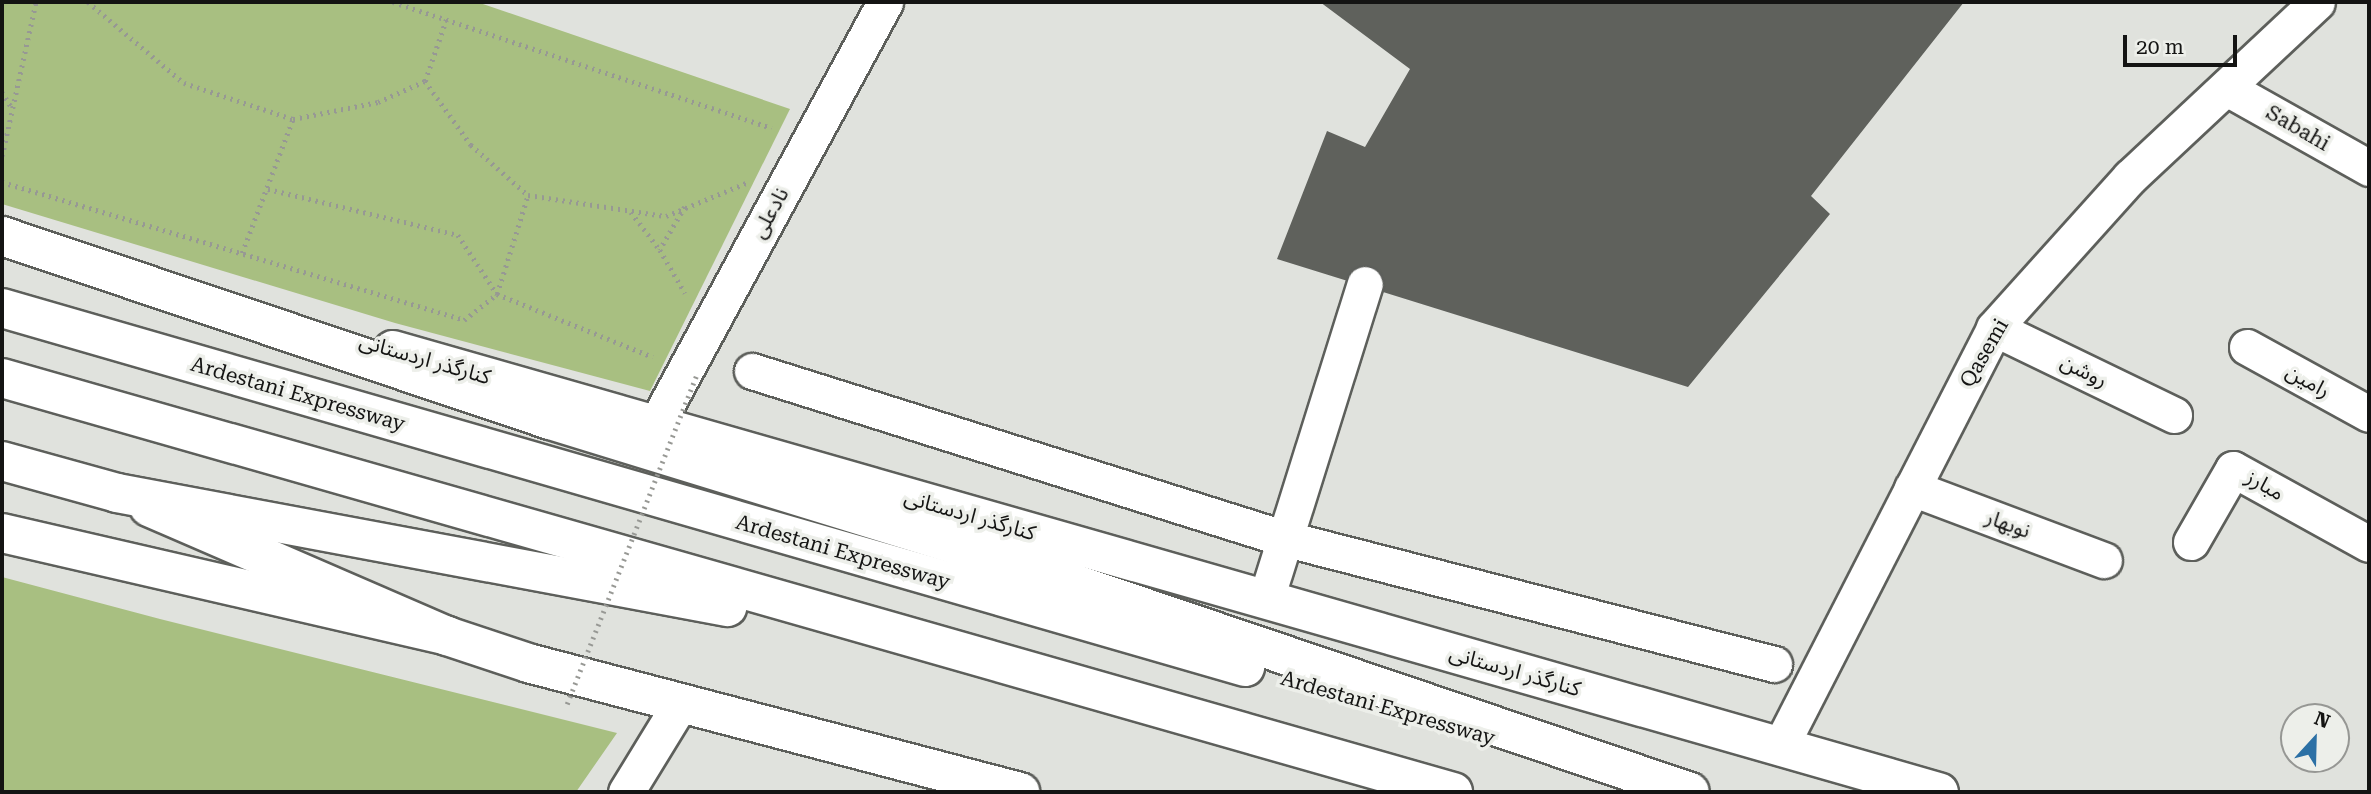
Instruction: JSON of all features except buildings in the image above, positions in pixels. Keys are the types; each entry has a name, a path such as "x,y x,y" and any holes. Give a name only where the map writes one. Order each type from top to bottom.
{"main road":[{"name":"کنارگذر اردستانی","path":"2,236 1939,792"},
{"path":"82,261 550,420 1001,559 1687,792"},
{"name":"Ardestani Expressway","path":"2,308 1687,792"},
{"path":"2,378 1453,792"},
{"path":"2,461 117,493 961,650"},
{"path":"117,493 447,636"},
{"path":"2,533 447,636 678,707 1020,792"}],"street":[{"name":"نادعلی","path":"656,425 885,2"},
{"name":"Qasemi","path":"1780,747 1993,328 2130,177 2318,2"},
{"name":"Sabahi","path":"2227,88 2369,169"},
{"path":"1266,599 1365,284"},
{"name":"روشن","path":"1993,328 2174,415"},
{"name":"رامین","path":"2247,347 2369,414"},
{"path":"752,371 1283,538 1774,664"},
{"name":"مبارز","path":"2191,542 2233,469 2369,544"},
{"name":"نوبهار","path":"1912,488 2104,559"},
{"path":"626,792 678,707"}],"path":[{"path":"2,156 36,2"},
{"path":"88,2 184,83 293,119 378,102 425,81 446,20"},
{"path":"393,2 773,126 767,137"},
{"path":"425,81 471,145 528,195 666,216 742,181 780,195"},
{"path":"2,92 12,109"},
{"path":"242,253 293,119"},
{"path":"731,204 748,170"},
{"path":"2,182 464,320 497,294 528,195"},
{"path":"268,189 458,235 497,294 658,359 664,347"},
{"path":"660,250 685,207"},
{"path":"630,211 660,250 688,296"},
{"path":"682,309 693,285"},
{"path":"567,704 698,372"}],"green space":[{"path":"2,2 477,2 790,109 650,391 395,323 2,204"},
{"path":"2,577 617,733 576,792 2,792"}]}
